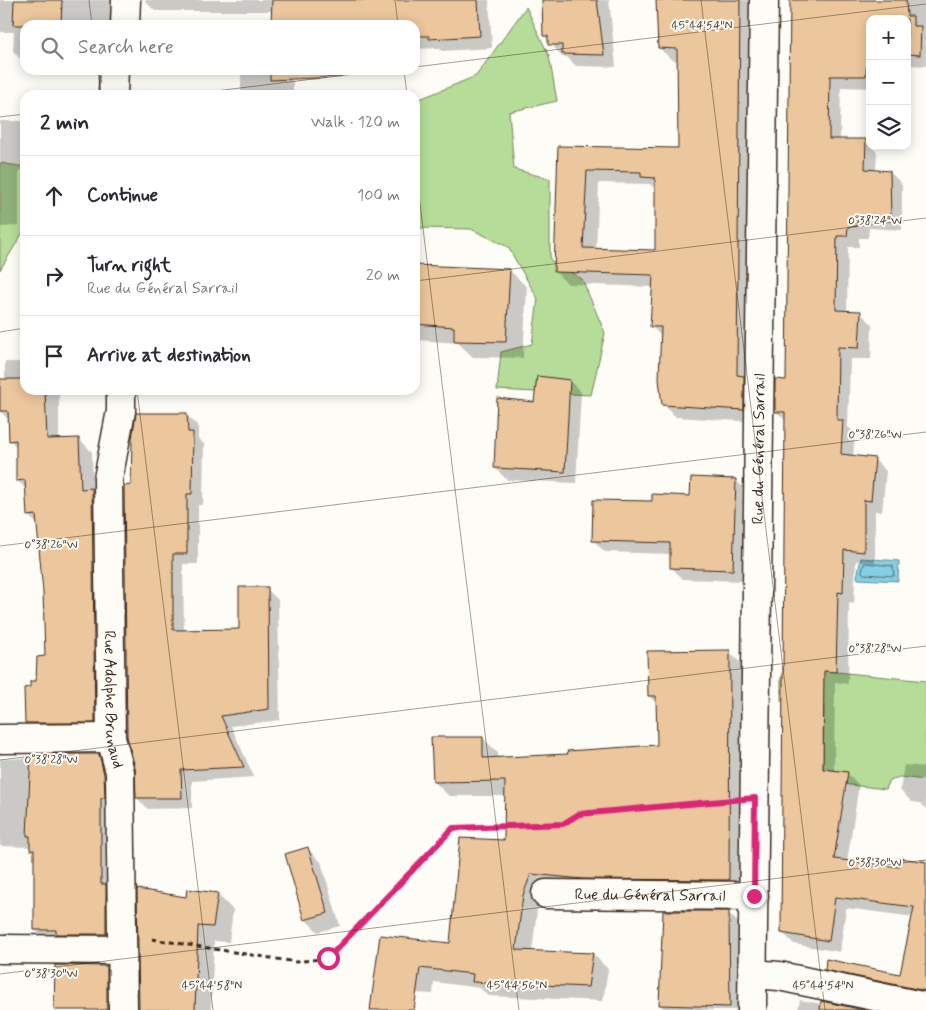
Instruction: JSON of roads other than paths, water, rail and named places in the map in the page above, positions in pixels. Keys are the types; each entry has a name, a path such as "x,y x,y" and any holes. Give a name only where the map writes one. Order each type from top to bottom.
{"street":[{"path":"125,20 126,0"},
{"name":"Rue du Général Sarrail","path":"752,1010 764,0"},
{"path":"113,90 114,75"},
{"name":"Rue Adolphe Brunaud","path":"121,395 121,411 108,479 111,738 120,772 123,1010"},
{"path":"0,739 111,738"},
{"name":"Rue du Général Sarrail","path":"546,894 754,896"},
{"path":"0,949 122,942"},
{"path":"753,974 779,976 926,1007"}],"water":[{"path":"861,558 899,561 898,581 858,579"}]}
